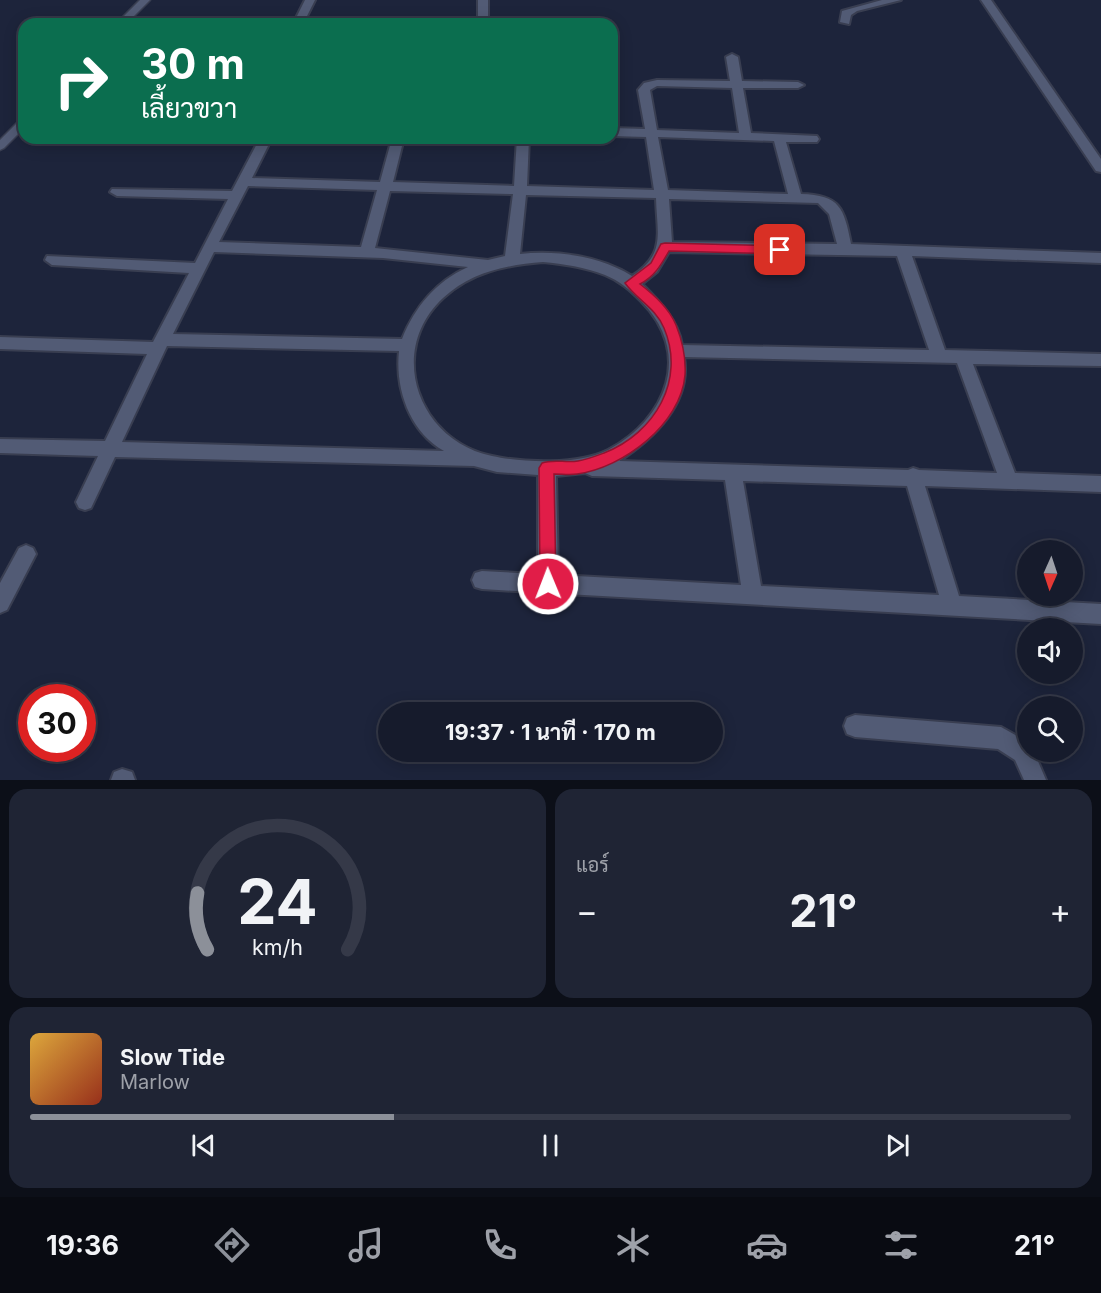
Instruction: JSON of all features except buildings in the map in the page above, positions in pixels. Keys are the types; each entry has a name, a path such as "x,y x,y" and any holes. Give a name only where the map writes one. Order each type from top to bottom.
{"street":[{"path":"301,18 310,0"},
{"path":"483,0 483,18"},
{"path":"845,22 846,13 854,9 896,0"},
{"path":"986,0 1101,168"},
{"path":"732,57 746,137"},
{"path":"632,283 645,276 655,266 665,247 662,195 644,90 648,85 657,83 798,85"},
{"path":"618,132 813,139"},
{"path":"779,138 796,198"},
{"path":"85,502 160,344 263,144"},
{"path":"367,252 397,144"},
{"path":"512,259 523,144"},
{"path":"117,192 384,186 821,199 831,204 837,212 845,249"},
{"path":"209,247 367,252 448,258 488,265"},
{"path":"665,247 845,249 1101,258"},
{"path":"903,251 939,357"},
{"path":"476,459 446,443 424,422 409,397 403,371 405,345 413,324 426,305 444,288 488,265 512,259 543,257 575,260 605,269 632,283 653,302 669,325 677,351 678,376 671,399 657,423 610,458 578,467"},
{"path":"52,260 198,268"},
{"path":"0,343 405,345"},
{"path":"677,351 1101,360"},
{"path":"963,357 1009,480"},
{"path":"0,446 476,459 516,467 913,476 1101,484"},
{"path":"547,468 548,584"},
{"path":"732,471 753,595"},
{"path":"913,476 952,606"},
{"path":"0,603 26,554"},
{"path":"482,580 1101,614"},
{"path":"855,726 1001,738 1023,752 1035,780"}],"lane":[{"path":"127,18 145,0"},
{"path":"0,146 18,128"}],"route":[{"path":"548,584 547,468 578,467 610,458 635,441 657,423 671,399 678,376 677,351 669,325 653,302 632,283 645,276 655,266 665,247 780,250"}]}
